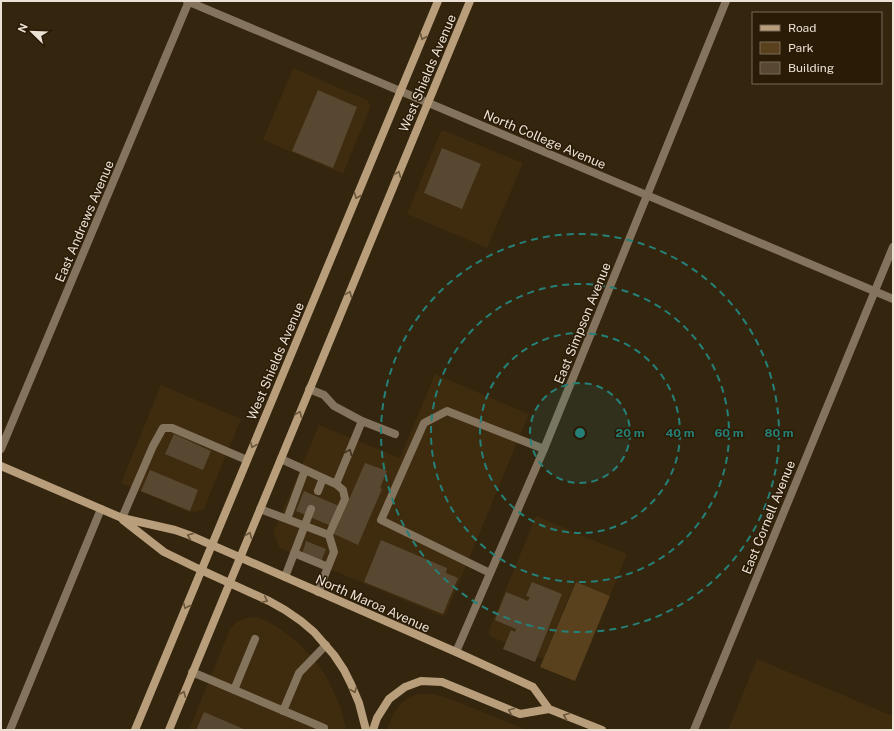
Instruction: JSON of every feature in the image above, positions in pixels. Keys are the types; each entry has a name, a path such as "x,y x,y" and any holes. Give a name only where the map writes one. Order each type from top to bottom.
{"main road":[{"name":"West Shields Avenue","path":"135,730 438,1"},
{"name":"West Shields Avenue","path":"168,730 470,1"},
{"name":"North Maroa Avenue","path":"1,466 122,518 175,530 212,545 456,652 533,687 549,709"},
{"name":"North Maroa Avenue","path":"122,518 164,552 229,584 269,601 285,610 310,629 326,645 344,670 359,703 366,730"},
{"path":"373,730 377,718 389,699 405,687 421,681 442,682 520,714 549,709 602,730"}],"street":[{"name":"North College Avenue","path":"188,1 893,299"},
{"name":"East Andrews Avenue","path":"1,449 188,1"},
{"name":"East Simpson Avenue","path":"456,652 544,449 726,1"},
{"name":"East Cornell Avenue","path":"694,730 893,248"},
{"path":"309,389 324,395 334,406 362,421 395,434"},
{"path":"490,573 381,520 424,423 447,411 544,449"},
{"path":"336,484 362,421"},
{"path":"122,518 153,446 163,428 172,428 247,460"},
{"path":"281,459 324,478 336,484 343,490 345,499 329,536 334,552 318,592"},
{"path":"287,519 305,470"},
{"path":"318,491 324,478"},
{"path":"10,730 101,509"},
{"path":"260,509 329,536"},
{"path":"285,577 311,509"},
{"path":"294,553 328,567"},
{"path":"234,690 255,640"},
{"path":"283,711 298,673 326,645"},
{"path":"192,672 324,728"}],"shaded area":[{"path":"293,68 367,100 370,104 370,108 343,174 263,140"},
{"path":"442,131 523,163 487,248 407,214"},
{"path":"435,374 529,414 446,614 443,616 280,548 273,533 319,425 400,458"},
{"path":"161,385 241,419 204,509 191,513 121,483"},
{"path":"536,516 627,554 610,596 575,582 543,659 492,637 489,634 489,630"},
{"path":"257,617 280,629 297,642 312,657 325,674 334,692 342,711 346,730 189,730 230,629 238,621 246,618"},
{"path":"757,659 893,716 893,730 728,730"},
{"path":"419,694 434,694 451,699 527,730 387,730 394,713 401,703 410,697"}],"green space":[{"path":"576,582 610,596 575,681 540,667"}],"building":[{"path":"318,90 357,107 333,168 292,151"},
{"path":"442,148 481,164 462,209 424,193"},
{"path":"174,434 211,451 203,470 165,454"},
{"path":"365,463 387,471 380,488 382,489 358,545 334,534"},
{"path":"150,470 198,490 190,511 141,491"},
{"path":"304,491 339,506 331,526 296,511"},
{"path":"381,540 447,568 446,573 458,578 443,614 364,582"},
{"path":"306,541 326,549 321,562 302,554"},
{"path":"532,582 562,594 535,662 503,649 511,630 515,632 516,629 495,620 506,592 528,601 530,597 526,596"},
{"path":"204,712 246,730 196,730"}]}
